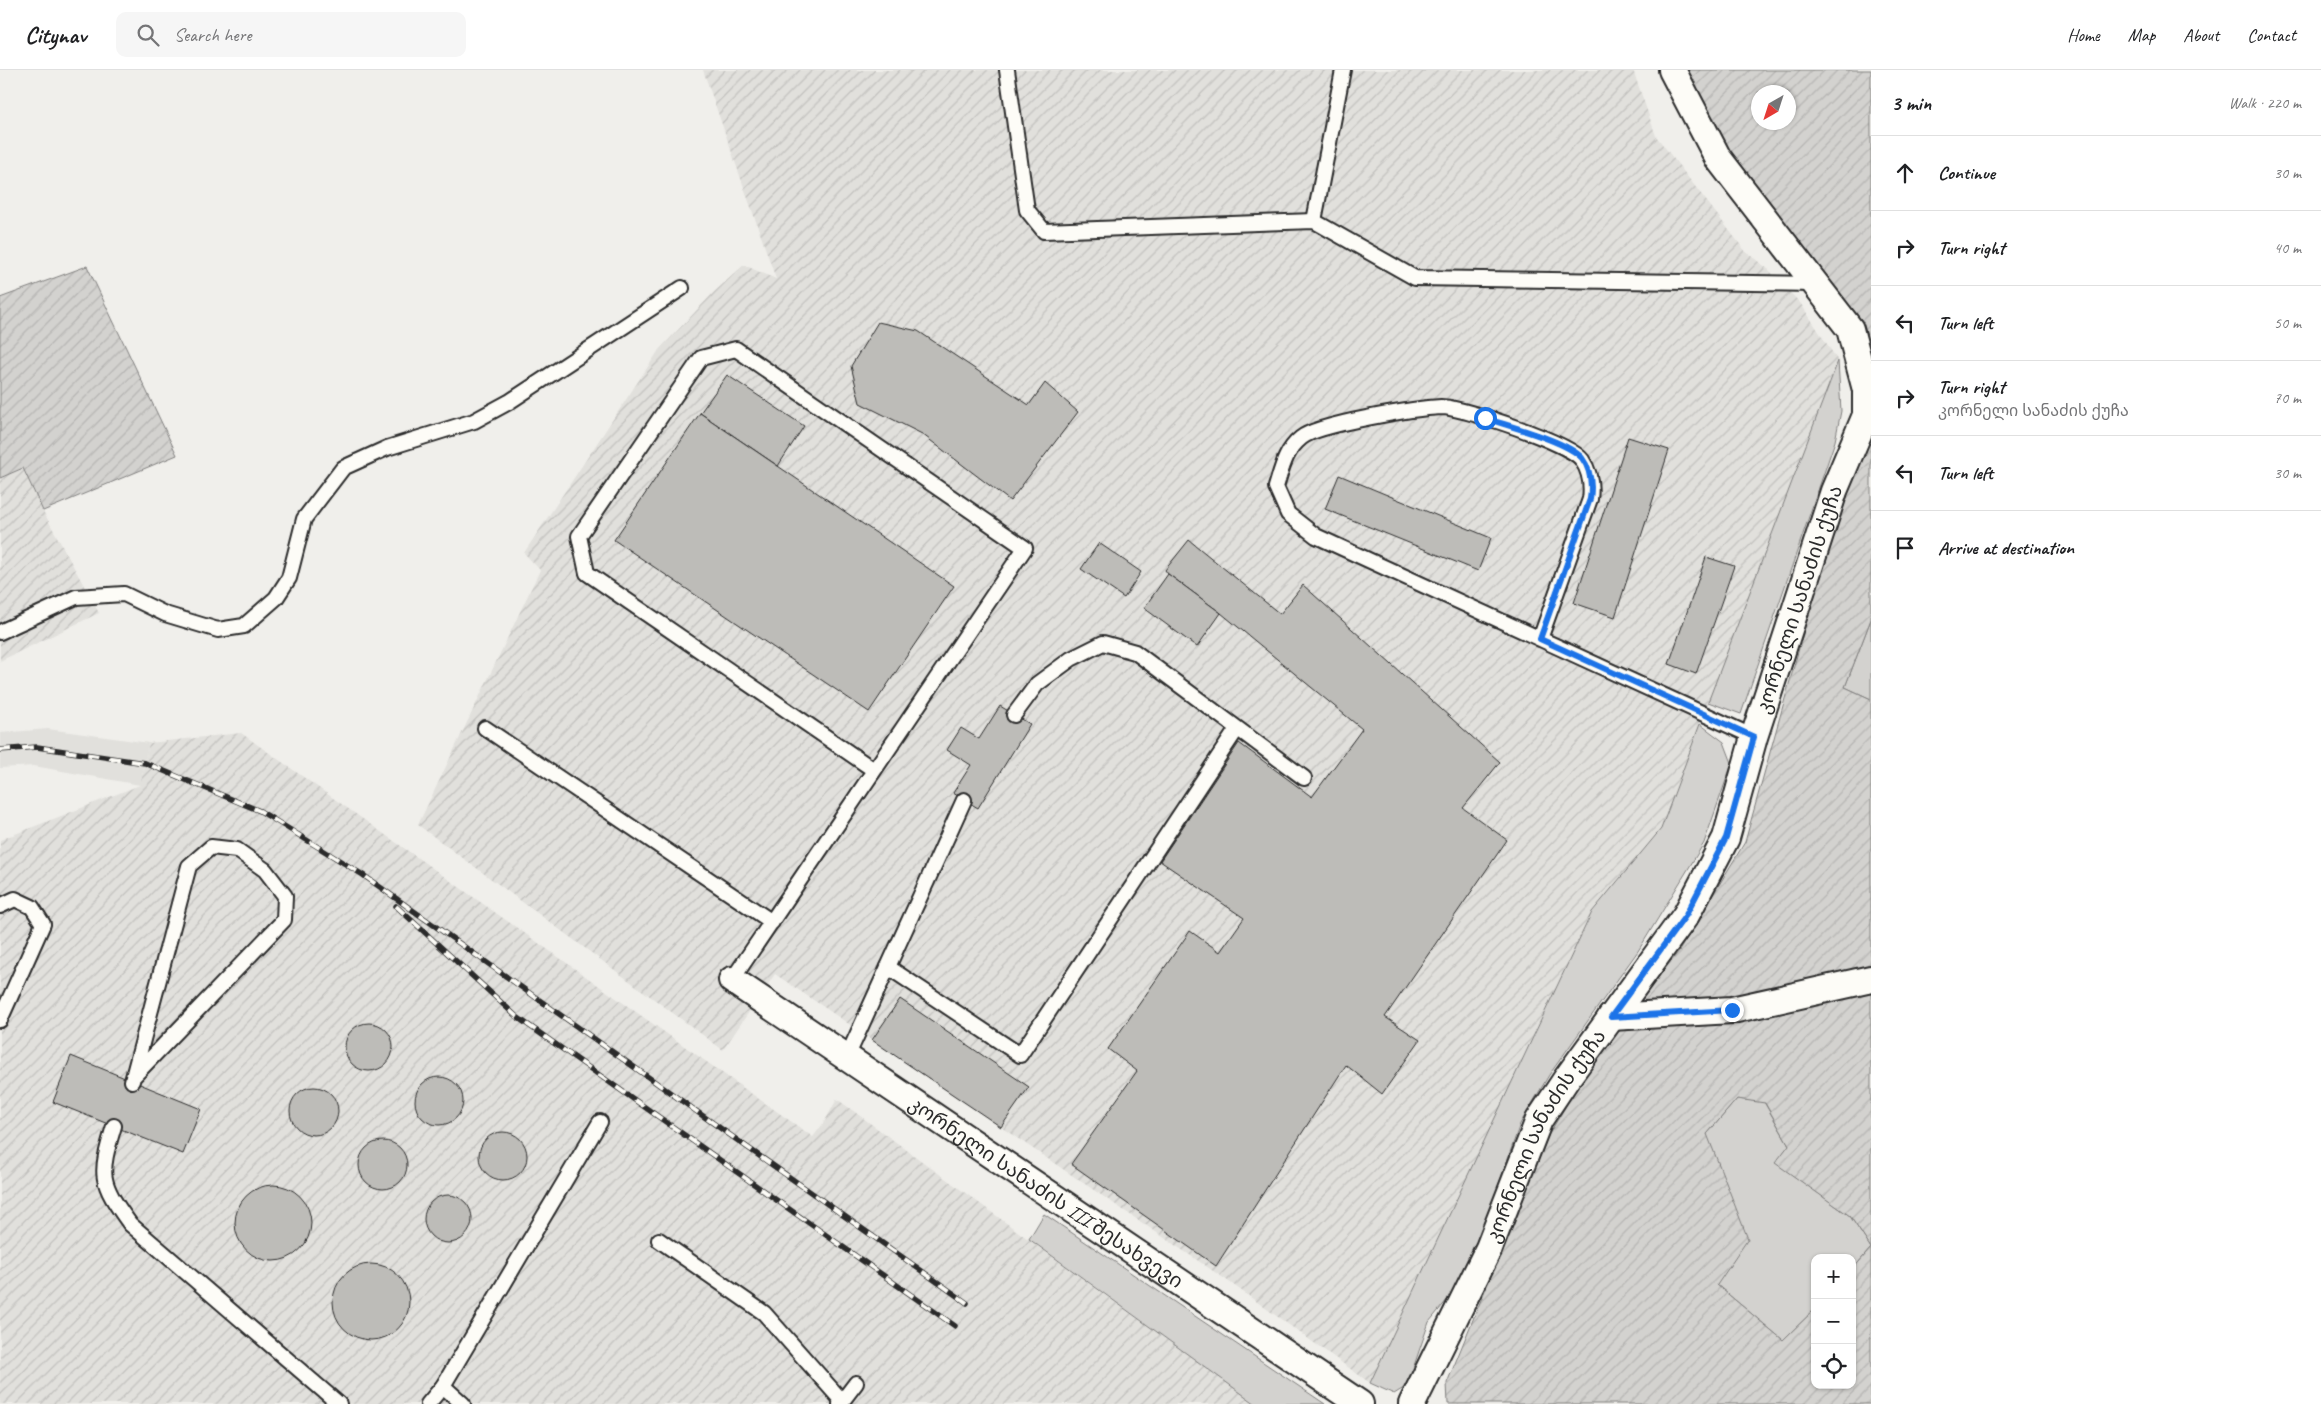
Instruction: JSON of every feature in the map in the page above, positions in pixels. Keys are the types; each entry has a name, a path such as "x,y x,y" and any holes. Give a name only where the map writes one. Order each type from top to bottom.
{"street":[{"name":"კორნელი სანაძის ქუჩა","path":"1412,1404 1489,1248 1539,1120 1611,1017 1686,915 1726,838 1754,737 1834,492 1866,414 1868,389 1850,329 1718,158 1672,70"},
{"path":"1611,1017 1732,1010 1871,979"},
{"name":"კორნელი სანაძის III შესახვევი","path":"732,980 1360,1404"}],"lane":[{"path":"1007,70 1027,210 1044,231 1314,221 1415,278 1814,284"},
{"path":"1314,221 1343,70"},
{"path":"0,632 76,596 124,594 165,614 218,630 244,626 276,598 289,578 304,519 343,468 386,448 474,421 509,402 682,288"},
{"path":"732,980 1025,548 736,349 701,358 579,536 587,573 874,770"},
{"path":"1540,639 1590,499 1592,483 1582,458 1561,444 1485,418 1442,407 1343,422 1303,436 1287,453 1276,487 1288,514 1316,536 1540,639 1754,737"},
{"path":"1014,715 1037,684 1071,659 1103,643 1136,652 1304,778"},
{"path":"484,728 772,922"},
{"path":"888,968 1020,1055 1237,728"},
{"path":"847,1057 964,800"},
{"path":"211,847 237,850 265,870 285,896 284,920 133,1078 189,866 211,847"},
{"path":"0,906 15,899 32,907 43,924 0,1020"},
{"path":"428,1404 443,1386 600,1122"},
{"path":"114,1126 103,1162 105,1181 112,1198 130,1224 339,1404"},
{"path":"659,1240 764,1313 841,1402 856,1382"},
{"path":"443,1386 463,1404"}],"shaded area":[{"path":"703,70 1633,70 1656,136 1746,252 1768,269 1801,304 1838,361 1661,829 1592,912 1370,1383 1225,1279 775,974 723,1050 418,825 540,570 524,553 659,350 714,292 744,265 776,279"},
{"path":"1682,70 1871,70 1871,359 1724,154"},
{"path":"87,266 177,455 43,511 23,468 0,478 0,298"},
{"path":"1838,361 1841,411 1835,441 1741,714 1708,702"},
{"path":"1871,424 1871,619 1845,687 1871,699 1871,1248 1871,1404 1448,1404 1447,1383 1549,1134 1596,1056 1679,951 1745,842 1810,609","holes":["1737,1099 1765,1103 1789,1145 1775,1163 1850,1216 1871,1248 1856,1265 1856,1389 1811,1389 1811,1313 1783,1340 1717,1285 1748,1239 1707,1134"]},
{"path":"23,468 43,511 99,613 0,661 0,478"},
{"path":"1871,619 1871,699 1845,687"},
{"path":"1700,724 1724,742 1732,763 1704,843 1638,951 1549,1075 1520,1124 1466,1277 1429,1322 1407,1386 1394,1394 1370,1383 1592,912 1661,829"},
{"path":"48,729 149,743 140,785 34,766 0,768 0,733"},
{"path":"241,733 813,1137 825,1121 837,1099 1102,1293 1258,1404 0,1404 0,840 140,785 149,743"},
{"path":"1737,1099 1764,1102 1789,1145 1776,1163 1850,1216 1871,1248 1856,1265 1856,1254 1811,1254 1811,1313 1783,1340 1717,1285 1707,1134"},
{"path":"1044,1214 1325,1404 1256,1404 1029,1239"}],"building":[{"path":"878,322 918,331 1029,405 1045,383 1078,412 1010,501 922,434 860,403 851,366"},
{"path":"727,375 804,426 778,466 700,413"},
{"path":"700,413 954,586 869,712 614,540"},
{"path":"1628,437 1669,450 1615,617 1574,603"},
{"path":"1339,475 1491,538 1478,571 1325,509"},
{"path":"1189,540 1280,614 1303,585 1500,762 1463,808 1507,840 1385,1017 1420,1040 1382,1094 1346,1065 1216,1266 1071,1164 1137,1071 1108,1049 1190,931 1220,952 1244,918 1160,861 1239,743 1312,797 1362,729 1221,613 1168,574 1165,570"},
{"path":"1099,543 1141,572 1124,598 1081,569"},
{"path":"1706,557 1734,566 1696,674 1669,664"},
{"path":"1168,574 1221,613 1197,647 1144,608"},
{"path":"1000,706 1030,724 978,808 953,793 971,765 947,750 961,728 979,739"},
{"path":"900,999 1029,1087 1001,1127 872,1040"},
{"path":"364,1023 374,1023 383,1027 389,1033 392,1038 392,1056 383,1067 374,1071 364,1071 355,1067 349,1061 345,1052 345,1042 349,1033 355,1027"},
{"path":"71,1056 201,1109 183,1154 53,1102"},
{"path":"434,1077 444,1077 453,1081 459,1087 462,1092 462,1110 453,1121 444,1125 434,1125 425,1121 419,1115 415,1106 415,1096 419,1087 425,1081"},
{"path":"309,1087 319,1087 328,1091 334,1097 337,1102 337,1120 328,1131 319,1135 309,1135 300,1131 294,1125 290,1116 290,1106 294,1097 300,1091"},
{"path":"498,1132 508,1132 517,1136 523,1142 526,1147 526,1165 517,1176 508,1180 498,1180 489,1176 483,1170 479,1161 479,1151 483,1142 489,1136"},
{"path":"378,1141 388,1141 397,1145 403,1151 406,1156 406,1174 397,1185 388,1189 378,1189 369,1185 363,1179 359,1170 359,1160 363,1151 369,1145"},
{"path":"266,1185 280,1185 294,1191 305,1202 311,1216 308,1238 300,1250 280,1261 266,1261 252,1255 241,1244 235,1230 235,1216 241,1202 252,1191"},
{"path":"443,1195 453,1195 462,1199 468,1205 471,1210 471,1228 462,1239 453,1243 443,1243 434,1239 428,1233 424,1224 424,1214 428,1205 434,1199"},
{"path":"379,1264 392,1270 403,1281 409,1294 407,1317 392,1334 379,1340 363,1340 350,1334 335,1317 333,1294 339,1281 356,1266"}],"railway":[{"path":"0,750 37,747 145,763 260,811 363,875 967,1303"},
{"path":"396,906 517,1017 955,1326"}],"route":[{"path":"1485,418 1561,444 1582,458 1592,483 1590,499 1540,639 1754,737 1726,838 1686,915 1611,1017 1732,1010"}]}
